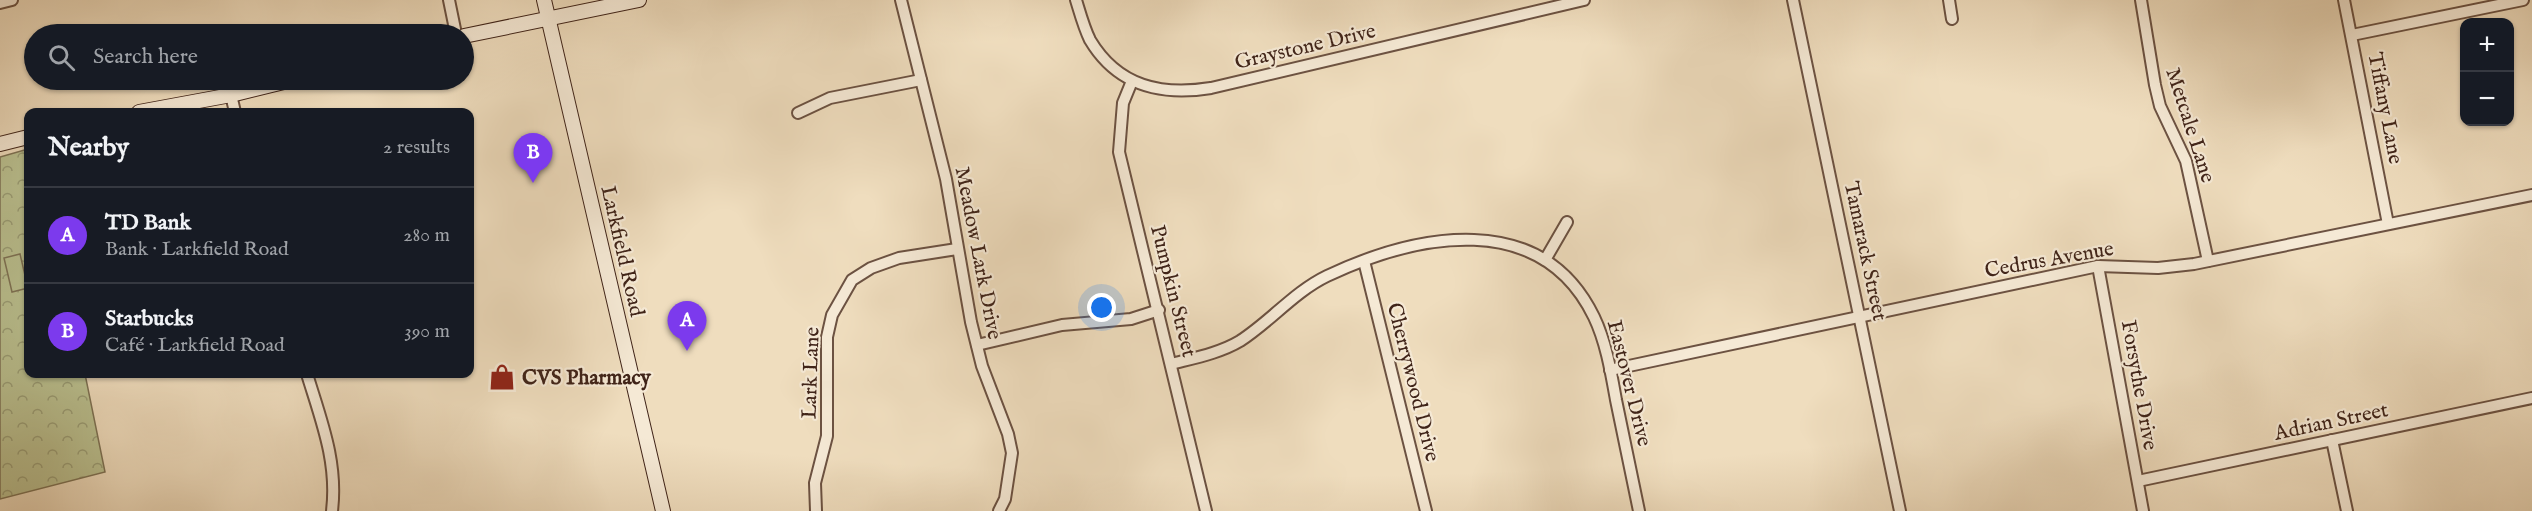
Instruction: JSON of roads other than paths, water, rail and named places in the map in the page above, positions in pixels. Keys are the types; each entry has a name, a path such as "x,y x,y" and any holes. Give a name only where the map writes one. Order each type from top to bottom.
{"main road":[{"name":"Larkfield Road","path":"544,0 663,511"},
{"path":"474,34 639,0"},
{"path":"161,108 251,90"},
{"path":"0,144 24,138"}],"street":[{"path":"0,3 12,0"},
{"path":"449,0 454,24"},
{"name":"Meadow Lark Drive","path":"901,0 946,180 957,249 977,345 1012,453 1005,499 999,511"},
{"name":"Graystone Drive","path":"1076,0 1089,38 1100,53 1132,81 1172,92 1211,88 1584,0"},
{"name":"Tamarack Street","path":"1793,0 1900,511"},
{"path":"1949,0 1952,19"},
{"name":"Metcale Lane","path":"2141,0 2158,96 2186,161 2208,261"},
{"name":"Tiffany Lane","path":"2344,0 2388,224"},
{"path":"2352,35 2523,0"},
{"path":"798,113 830,98 921,80"},
{"name":"Pumpkin Street","path":"1132,81 1123,104 1119,152 1206,511"},
{"path":"231,95 234,108"},
{"name":"Cedrus Avenue","path":"1610,370 2098,266 2177,267 2532,195"},
{"path":"1545,260 1567,222"},
{"name":"Eastover Drive","path":"1171,364 1205,356 1238,342 1296,295 1326,276 1364,261 1438,240 1465,237 1507,244 1545,260 1580,294 1594,317 1610,370 1639,511"},
{"name":"Lark Lane","path":"816,511 815,483 827,436 827,337 832,315 852,280 870,268 899,258 957,249"},
{"name":"Cherrywood Drive","path":"1364,261 1426,511"},
{"name":"Forsythe Drive","path":"2098,266 2144,511"},
{"path":"977,345 1062,325 1131,319 1159,310"},
{"path":"308,378 332,458 335,487 332,511"},
{"name":"Adrian Street","path":"2138,481 2532,398"},
{"path":"2332,440 2347,511"}],"place":[{"name":"Starbucks","path":"533,183"},
{"name":"TD Bank","path":"687,351"},
{"name":"CVS Pharmacy","path":"502,377"}]}
